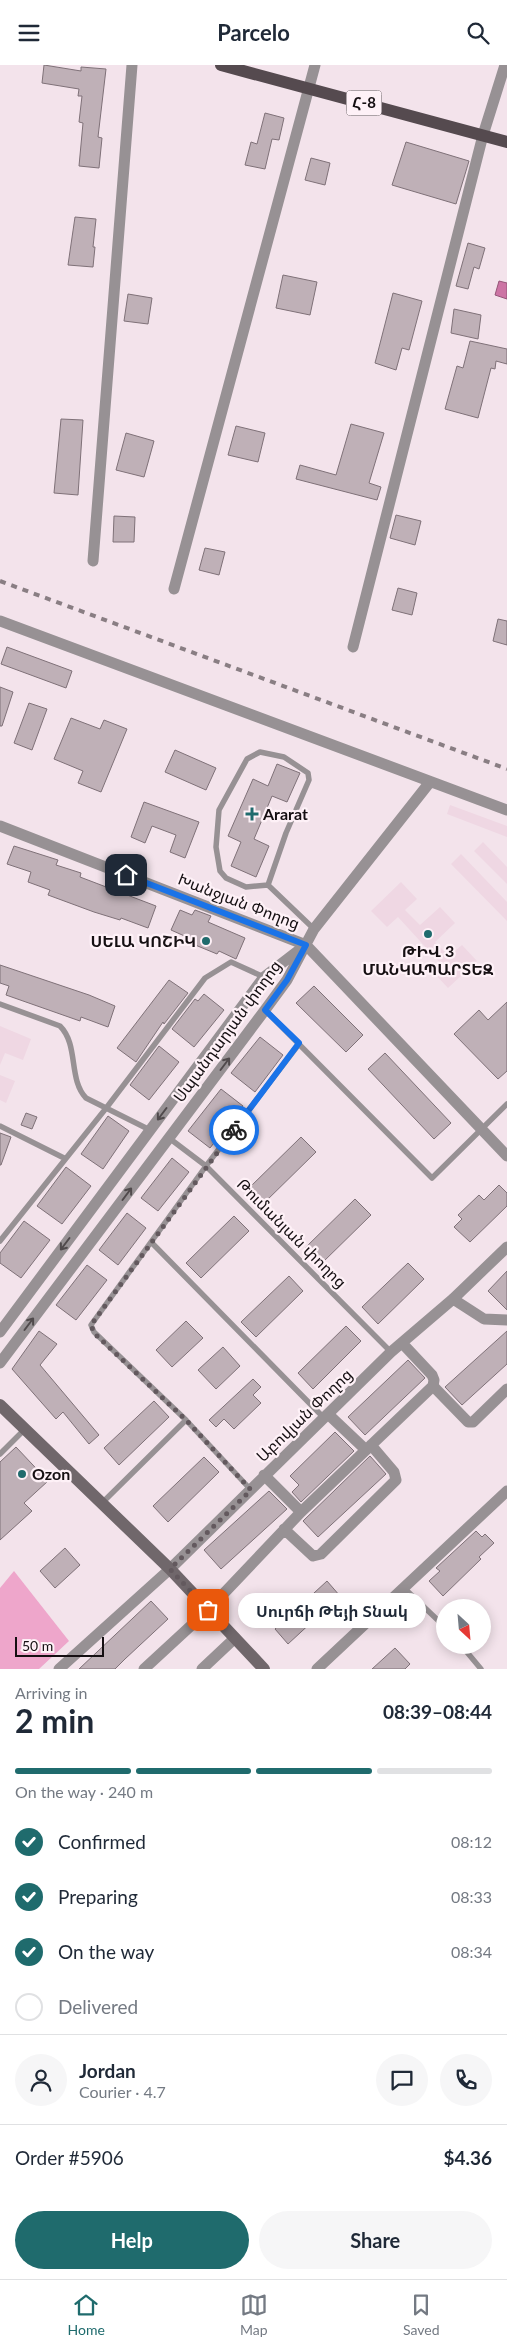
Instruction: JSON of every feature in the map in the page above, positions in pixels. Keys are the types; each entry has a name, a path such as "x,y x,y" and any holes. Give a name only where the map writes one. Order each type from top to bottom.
{"main road":[{"name":"Հ-8","path":"221,65 309,87 507,142"},
{"path":"0,1405 170,1569 264,1669"}],"street":[{"path":"93,561 132,65"},
{"path":"174,589 315,65"},
{"path":"353,647 483,135 505,65"},
{"path":"0,621 507,810"},
{"path":"306,945 314,929 430,782"},
{"name":"Խանջյան Փողոց","path":"0,826 306,945 507,1155"},
{"name":"Սպանդարյան փողոց","path":"0,1332 264,977 306,945"},
{"name":"Սպանդարյան փողոց","path":"0,1363 287,980 306,945"},
{"name":"Աբովյան Փողոց","path":"59,1669 170,1569 264,1475 327,1417 391,1352 453,1299 507,1247"},
{"path":"453,1299 484,1319 507,1320"},
{"path":"144,1669 208,1610 301,1512 433,1385 432,1375 402,1343"},
{"path":"433,1385 468,1422 473,1422 507,1389"},
{"path":"284,1529 313,1556 321,1554 396,1480 394,1472 368,1448 327,1417"},
{"path":"264,1475 301,1512"},
{"path":"317,1669 507,1491"},
{"path":"202,1669 235,1638"}],"lane":[{"path":"268,885 286,833 308,780 308,773 284,757 260,752 247,759 218,811 216,847 219,867 226,878 246,887 268,885 314,929"},
{"path":"0,1241 64,1158 107,1107 205,979 231,962 264,977"},
{"path":"0,1004 60,1026 66,1033 80,1092 86,1098 150,1130"},
{"path":"265,1010 432,1178 507,1105"},
{"path":"251,1490 186,1420 92,1329 91,1325 206,1166 299,1043"},
{"path":"0,1125 64,1158"},
{"name":"Թումանյան փողոց","path":"169,1138 206,1166 391,1352"},
{"path":"151,1242 327,1417"},
{"path":"102,1504 186,1420"},
{"path":"0,1454 25,1429"},
{"path":"403,1587 436,1618"},
{"path":"469,1654 482,1669"}],"shaded area":[{"path":"499,281 507,283 507,299 495,295"},
{"path":"450,805 507,826 507,837 447,814"},
{"path":"483,842 507,867 507,884 474,851"},
{"path":"461,854 507,902 507,921 451,864"},
{"name":"ԹԻՎ 3 ՄԱՆԿԱՊԱՐՏԵԶ","path":"401,882 417,899 405,910 420,925 440,907 455,923 435,942 449,956 462,945 477,961 448,988 433,972 441,964 398,917 387,927 371,911"},
{"path":"0,1026 31,1039 23,1060 5,1053 0,1065"},
{"path":"0,1075 15,1081 6,1103 0,1100"},
{"path":"14,1571 69,1641 39,1669 0,1669 0,1588"}],"building":[{"path":"44,65 81,71 81,67 106,69 98,137 102,138 99,168 79,166 83,123 79,122 82,96 78,96 79,89 42,83"},
{"path":"265,113 284,118 279,140 272,139 265,169 245,165 251,142 257,144"},
{"path":"406,142 469,161 456,204 392,185"},
{"path":"311,158 330,163 325,185 305,180"},
{"path":"75,217 96,219 93,267 68,265"},
{"path":"468,243 485,248 479,269 474,267 468,289 456,286"},
{"path":"283,275 317,282 310,315 276,308"},
{"path":"393,293 422,301 409,350 402,348 396,370 375,363"},
{"path":"128,294 152,298 148,324 124,321"},
{"path":"454,309 481,315 478,339 451,333"},
{"path":"470,341 507,349 507,364 496,361 495,369 491,368 478,418 445,409 457,366 463,368"},
{"path":"61,419 83,420 78,495 54,493"},
{"path":"351,424 384,433 369,483 381,487 377,500 296,479 300,465 336,475"},
{"path":"236,426 265,433 258,462 228,455"},
{"path":"126,433 154,441 144,477 116,470"},
{"path":"396,515 421,521 415,545 390,538"},
{"path":"114,516 135,517 134,542 113,542"},
{"path":"205,548 225,552 219,575 199,570"},
{"path":"398,588 417,593 412,615 392,610"},
{"path":"498,619 507,621 507,645 493,641"},
{"path":"7,647 72,671 66,688 1,664"},
{"path":"0,687 13,692 2,726 0,726"},
{"path":"29,703 47,709 32,750 14,743"},
{"path":"71,718 100,729 104,720 127,729 101,792 78,783 83,771 54,759"},
{"path":"175,750 216,768 206,790 165,772"},
{"path":"277,764 300,773 287,802 272,796 254,839 269,846 256,877 231,866 241,842 228,836 253,779 268,786"},
{"path":"144,802 199,822 185,858 170,852 176,835 152,826 145,843 131,837"},
{"path":"14,846 58,860 56,865 81,873 80,877 156,906 148,928 121,918 120,920 94,912 48,895 50,890 28,882 31,872 7,864"},
{"path":"180,910 192,915 195,910 211,916 208,922 245,938 236,959 219,951 217,954 188,942 189,938 171,930"},
{"path":"0,965 89,995 115,1006 108,1027 81,1017 80,1021 6,995 9,986 0,983"},
{"path":"169,980 188,993 164,1024 163,1022 136,1062 117,1048"},
{"path":"314,986 363,1035 346,1052 296,1003"},
{"path":"204,994 224,1010 194,1047 172,1029 195,999 198,1001"},
{"path":"507,1002 507,1071 498,1079 454,1034 479,1010 488,1020"},
{"path":"260,1037 283,1055 255,1092 231,1073"},
{"path":"159,1046 179,1062 149,1100 130,1085"},
{"path":"385,1053 451,1123 434,1139 368,1069"},
{"path":"221,1089 243,1106 210,1148 188,1131"},
{"path":"26,1113 37,1117 32,1129 21,1125"},
{"path":"108,1116 129,1131 103,1169 81,1154"},
{"path":"0,1133 11,1137 1,1165 0,1165"},
{"path":"301,1137 316,1152 263,1204 248,1189"},
{"path":"172,1158 189,1172 158,1211 141,1198"},
{"path":"66,1167 91,1186 62,1224 37,1206"},
{"path":"499,1185 507,1193 507,1206 470,1242 454,1227 462,1219 458,1215 479,1195 484,1200"},
{"path":"355,1199 371,1215 321,1264 305,1248"},
{"path":"127,1213 146,1228 118,1265 99,1250"},
{"path":"234,1216 249,1231 201,1278 186,1263"},
{"path":"24,1221 50,1240 21,1278 0,1263 0,1253"},
{"path":"408,1263 424,1279 378,1324 362,1307"},
{"path":"87,1265 107,1280 76,1320 56,1305"},
{"path":"507,1271 507,1310 488,1291"},
{"path":"289,1276 303,1291 256,1337 241,1322"},
{"path":"186,1321 203,1338 172,1367 156,1350"},
{"path":"346,1326 361,1341 313,1389 298,1373"},
{"path":"39,1331 57,1344 40,1365 99,1435 89,1444 63,1412 56,1419 12,1369"},
{"path":"507,1331 507,1364 462,1405 445,1387"},
{"path":"223,1347 240,1366 216,1389 198,1370"},
{"path":"408,1360 425,1378 365,1435 348,1417"},
{"path":"253,1379 261,1387 253,1395 261,1403 234,1429 224,1419 216,1427 209,1420"},
{"path":"154,1401 169,1417 119,1465 104,1448"},
{"path":"335,1432 354,1451 301,1502 292,1492 299,1485 290,1476"},
{"path":"16,1447 48,1481 24,1503 32,1511 0,1540 0,1462"},
{"path":"370,1456 386,1474 318,1537 303,1521"},
{"path":"204,1457 219,1472 168,1522 153,1506"},
{"path":"269,1491 287,1509 221,1569 204,1550"},
{"path":"476,1531 482,1537 485,1534 494,1543 479,1557 481,1559 443,1596 429,1581 440,1571 436,1568"},
{"path":"65,1548 80,1565 55,1588 40,1571"},
{"path":"327,1581 340,1596 288,1644 275,1629"},
{"path":"151,1601 168,1619 115,1669 79,1669"},
{"path":"395,1648 410,1664 405,1669 372,1669"}],"railway":[{"path":"0,581 507,769"}],"way so far":[{"path":"208,1610 170,1569 251,1490 186,1420 94,1333 91,1325 234,1130"}],"place":[{"name":"Ararat","path":"252,814"},
{"name":"ԹԻՎ 3 ՄԱՆԿԱՊԱՐՏԵԶ","path":"428,934"},
{"name":"ՍԵԼԱ ԿՈՇԻԿ","path":"206,941"},
{"name":"Ozon","path":"22,1474"},
{"name":"Սուրճի Թեյի Տնակ","path":"208,1610"}],"route":[{"path":"126,875 306,945 287,980 265,1010 299,1043 234,1130"}]}
